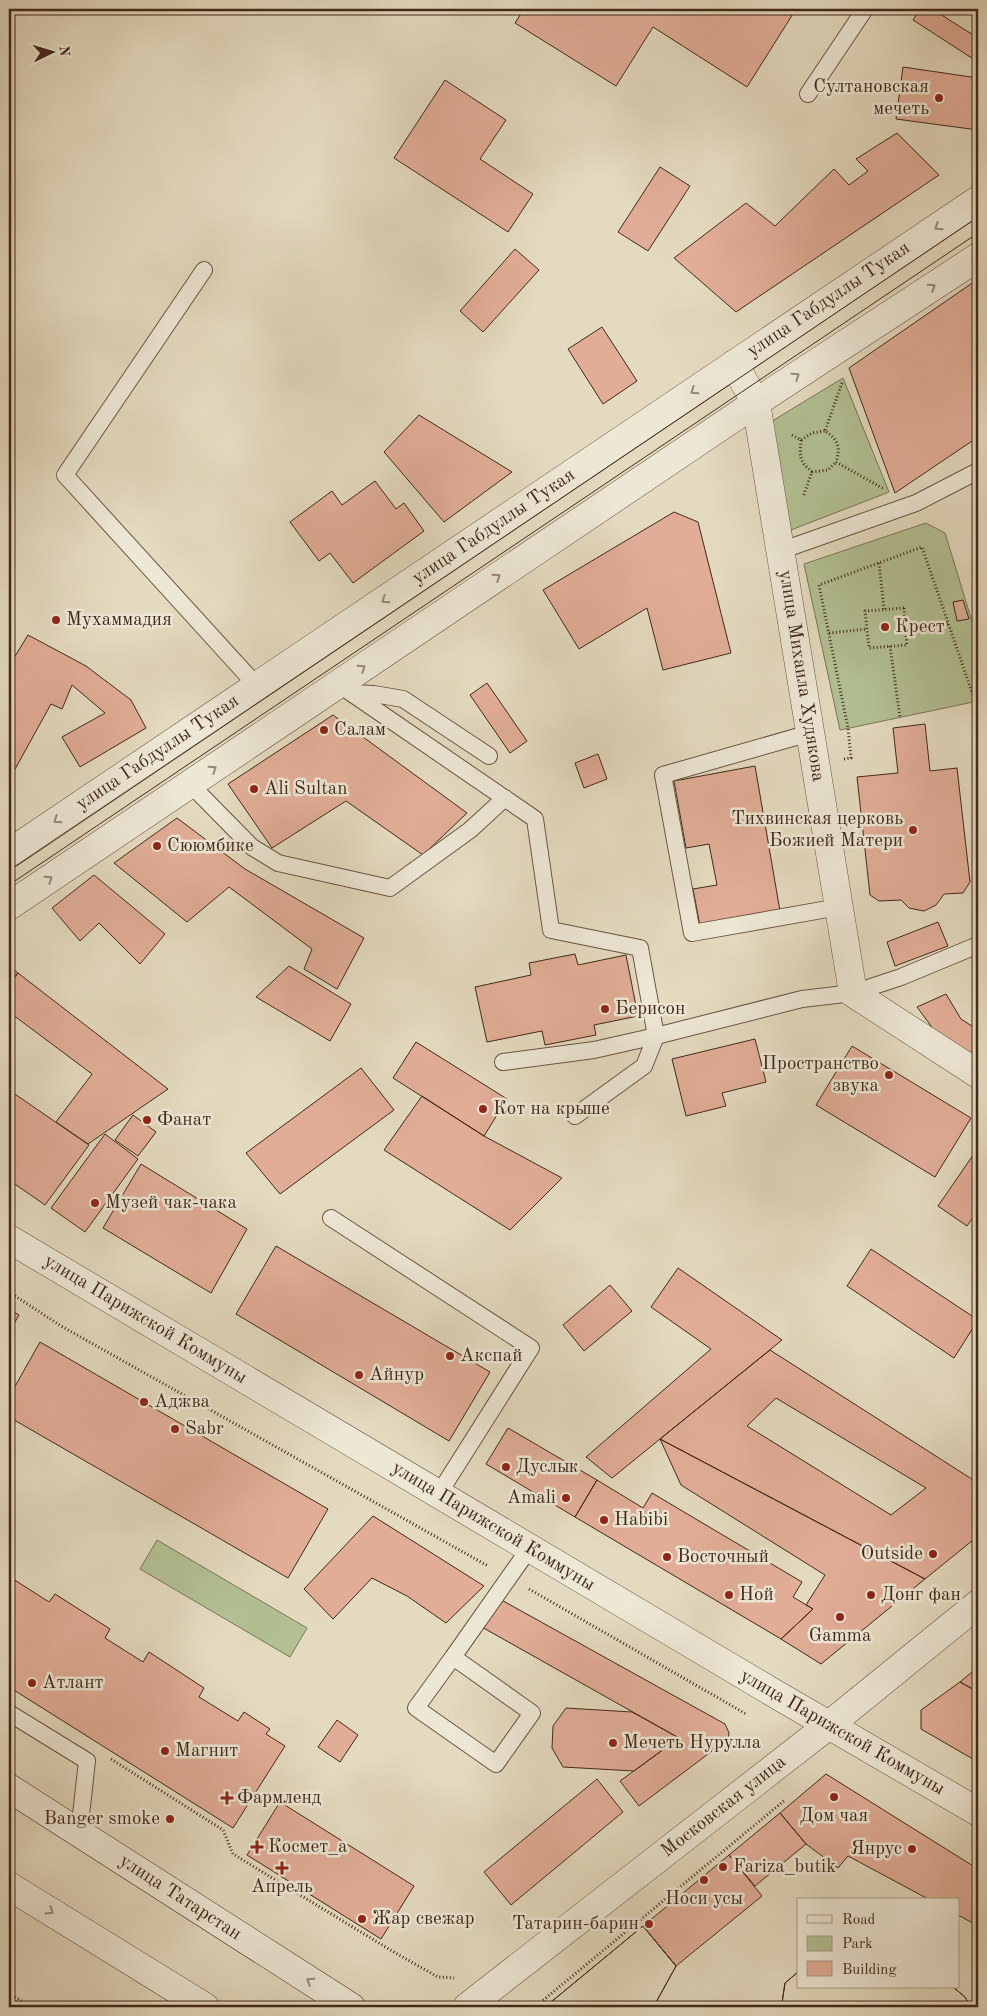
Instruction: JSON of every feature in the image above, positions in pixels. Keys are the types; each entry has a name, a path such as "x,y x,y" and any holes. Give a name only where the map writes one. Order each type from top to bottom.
{"street":[{"name":"улица Габдуллы Тукая","path":"9,853 978,200"},
{"path":"9,906 190,784 345,689 756,403 978,257"},
{"name":"улица Михаила Худякова","path":"734,364 756,403 853,994"},
{"path":"853,994 978,1074"},
{"name":"улица Парижской Коммуны","path":"9,1240 438,1495 978,1812"},
{"name":"Московская улица","path":"467,2007 829,1725 978,1604"},
{"name":"улица Татарстан","path":"9,1788 351,2007"},
{"path":"9,1886 205,2007"}],"lane":[{"path":"808,94 865,9"},
{"path":"204,270 65,475 257,686"},
{"path":"780,551 916,502 978,471"},
{"path":"345,689 403,699 489,756"},
{"path":"345,689 535,819 551,930 640,948 656,1036 644,1066 575,1116"},
{"path":"810,732 663,775 692,934 839,907"},
{"path":"190,784 252,846 278,863 390,888 470,830 505,798"},
{"path":"503,1062 594,1050 802,998 853,994 902,977 978,945"},
{"path":"331,1218 531,1348 438,1495"},
{"path":"453,1657 532,1713 496,1764 416,1708 529,1548"},
{"path":"9,1712 87,1761 79,1833"}],"path":[{"path":"825,432 843,378"},
{"path":"785,431 801,440 812,433 825,432 833,436 838,443 839,454 836,462 828,470 812,472"},
{"path":"836,462 889,492"},
{"path":"816,764 851,758 848,728 819,585 922,547 975,701"},
{"path":"879,563 884,609"},
{"path":"904,608 907,644 868,648 865,611 884,609 904,608"},
{"path":"905,628 949,624"},
{"path":"829,633 867,629"},
{"path":"890,646 900,717"},
{"path":"9,1292 61,1326 509,1577 750,1716"},
{"path":"108,1757 223,1830 233,1854 367,1937 438,1977 456,1978"},
{"path":"535,2007 791,1795"},
{"path":"9,1993 31,2007"}],"green space":[{"path":"843,378 889,492 791,530 769,423"},
{"path":"926,523 945,533 978,641 978,701 840,730 804,564"},
{"path":"157,1540 307,1628 290,1657 140,1569"}],"building":[{"path":"524,9 796,9 747,87 653,27 616,86 515,23"},
{"path":"920,9 932,9 978,38 978,62 913,20"},
{"name":"Султановская мечеть","path":"903,67 978,78 978,130 896,119"},
{"path":"445,80 506,120 480,159 533,194 508,232 394,158"},
{"path":"897,133 939,175 736,312 674,258 746,203 775,226 834,169 849,185 868,171 856,159"},
{"path":"660,167 690,186 648,251 618,232"},
{"path":"515,249 539,270 483,332 460,311"},
{"path":"978,279 978,437 895,493 849,368"},
{"path":"602,327 637,381 603,404 568,349"},
{"path":"419,415 512,472 444,522 384,452"},
{"path":"375,481 396,509 404,503 424,531 353,583 330,553 319,561 290,522 332,491 342,505"},
{"path":"674,512 698,522 731,653 663,670 647,608 579,649 543,590"},
{"path":"963,600 969,619 957,621 953,602"},
{"path":"28,635 86,666 131,700 146,728 80,767 62,737 105,713 72,685 62,709 51,704 14,771 9,768 9,666"},
{"path":"487,683 527,741 510,753 470,695"},
{"path":"333,715 467,813 423,855 346,801 272,848 228,784"},
{"name":"Тихвинская церковь Божией Матери","path":"925,724 930,771 957,768 970,882 963,893 944,894 936,905 924,911 909,908 901,900 879,901 870,895 857,777 898,773 893,728"},
{"path":"598,754 607,779 584,788 575,763"},
{"path":"755,766 780,911 700,926 693,889 717,885 709,844 686,848 674,781"},
{"path":"177,818 245,869 364,938 337,989 304,969 312,949 229,887 187,922 114,863"},
{"path":"94,875 165,934 140,964 99,923 80,941 52,908"},
{"path":"938,922 948,946 895,966 887,942"},
{"path":"575,954 578,965 626,955 638,1016 594,1025 596,1035 545,1045 542,1031 487,1042 475,987 531,975 529,963"},
{"path":"9,966 18,973 9,984"},
{"path":"289,966 351,1004 330,1041 256,997"},
{"path":"18,973 168,1089 88,1144 56,1122 92,1074 9,1012 9,984"},
{"path":"946,994 961,1019 978,1030 978,1062 937,1034 917,1007"},
{"path":"755,1039 766,1082 722,1093 726,1106 686,1116 672,1059"},
{"path":"416,1042 507,1099 484,1136 393,1078"},
{"path":"852,1046 971,1118 935,1177 816,1105"},
{"path":"361,1068 394,1110 280,1194 246,1153"},
{"path":"9,1090 89,1145 45,1205 9,1180"},
{"path":"422,1096 484,1136 562,1178 510,1230 384,1150"},
{"path":"133,1115 156,1132 138,1156 115,1140"},
{"path":"105,1134 138,1159 85,1232 51,1208"},
{"path":"978,1148 978,1210 967,1226 938,1206"},
{"path":"141,1164 247,1229 211,1293 103,1228"},
{"path":"276,1246 490,1372 449,1441 236,1314"},
{"path":"871,1249 978,1320 954,1358 847,1286"},
{"path":"678,1268 782,1340 612,1478 586,1457 711,1349 651,1307"},
{"path":"610,1285 632,1311 584,1351 563,1325"},
{"path":"9,1309 19,1315 9,1332"},
{"path":"40,1342 328,1509 288,1578 9,1417 9,1397"},
{"path":"770,1350 978,1483 978,1536 925,1579 660,1439","holes":["776,1398 926,1488 891,1515 747,1426"]},
{"path":"508,1428 597,1480 575,1517 486,1464"},
{"path":"660,1439 925,1579 821,1664 781,1639 813,1609 806,1605 825,1575 681,1485"},
{"path":"597,1480 643,1508 652,1493 802,1582 793,1597 813,1609 781,1639 575,1517"},
{"path":"373,1516 484,1586 446,1623 407,1596 372,1578 333,1619 304,1589"},
{"path":"9,1565 15,1569 10,1577 49,1602 55,1594 110,1629 105,1638 143,1662 149,1652 204,1688 199,1697 238,1721 244,1712 270,1729 266,1734 285,1746 233,1828 9,1687"},
{"path":"496,1597 725,1724 729,1733 728,1739 639,1806 620,1781 679,1738 480,1626"},
{"path":"978,1667 978,1692 960,1682"},
{"path":"960,1682 978,1692 978,1762 921,1729 921,1710"},
{"name":"Мечеть Нурулла","path":"566,1708 632,1712 679,1738 634,1771 563,1767 552,1748 553,1726"},
{"path":"337,1720 358,1735 340,1762 318,1747"},
{"path":"826,1774 978,1869 978,1926 960,1916 960,1898 926,1898 848,1856 838,1868 806,1844 780,1813"},
{"path":"597,1779 623,1812 511,1905 484,1872"},
{"path":"280,1802 414,1886 381,1939 247,1855"},
{"path":"780,1813 806,1844 755,1886 729,1855"},
{"path":"729,1855 762,1896 676,1966 643,1926"},
{"path":"643,1926 676,1966 654,2006 656,2007 545,2007"},
{"path":"643,1926 676,1966 654,2006 656,2007 545,2007"},
{"path":"797,1973 797,1988 954,1988 965,1997 971,2007 784,2007 782,2003 785,1983"},
{"path":"797,1973 797,1988 954,1988 965,1997 971,2007 784,2007 782,2003 785,1983"}],"tram line":[{"path":"9,871 978,217"},
{"path":"9,885 978,233"}],"place":[{"name":"Султановская мечеть","path":"939,98"},
{"name":"Мухаммадия","path":"56,620"},
{"name":"Крест","path":"885,627"},
{"name":"Салам","path":"324,730"},
{"name":"Ali Sultan","path":"254,789"},
{"name":"Тихвинская церковь Божией Матери","path":"913,830"},
{"name":"Сююмбике","path":"157,846"},
{"name":"Берисон","path":"605,1009"},
{"name":"Пространство звука","path":"889,1075"},
{"name":"Кот на крыше","path":"483,1109"},
{"name":"Фанат","path":"147,1120"},
{"name":"Музей чак-чака","path":"95,1203"},
{"name":"Акспай","path":"450,1356"},
{"name":"Айнур","path":"359,1375"},
{"name":"Аджва","path":"144,1402"},
{"name":"Sabr","path":"175,1429"},
{"name":"Дуслык","path":"506,1467"},
{"name":"Amali","path":"566,1498"},
{"name":"Habibi","path":"604,1520"},
{"name":"Outside","path":"933,1554"},
{"name":"Восточный","path":"667,1557"},
{"name":"Ной","path":"729,1595"},
{"name":"Донг фан","path":"871,1595"},
{"name":"Gamma","path":"840,1617"},
{"name":"Атлант","path":"32,1683"},
{"name":"Мечеть Нурулла","path":"613,1743"},
{"name":"Магнит","path":"165,1751"},
{"name":"Дом чая","path":"834,1797"},
{"name":"Фармленд","path":"227,1798"},
{"name":"Banger smoke","path":"170,1819"},
{"name":"Космет_а","path":"257,1847"},
{"name":"Янрус","path":"912,1849"},
{"name":"Fariza_butik","path":"723,1867"},
{"name":"Апрель","path":"282,1868"},
{"name":"Носи усы","path":"704,1880"},
{"name":"Жар свежар","path":"362,1919"},
{"name":"Татарин-барин","path":"649,1924"}]}
